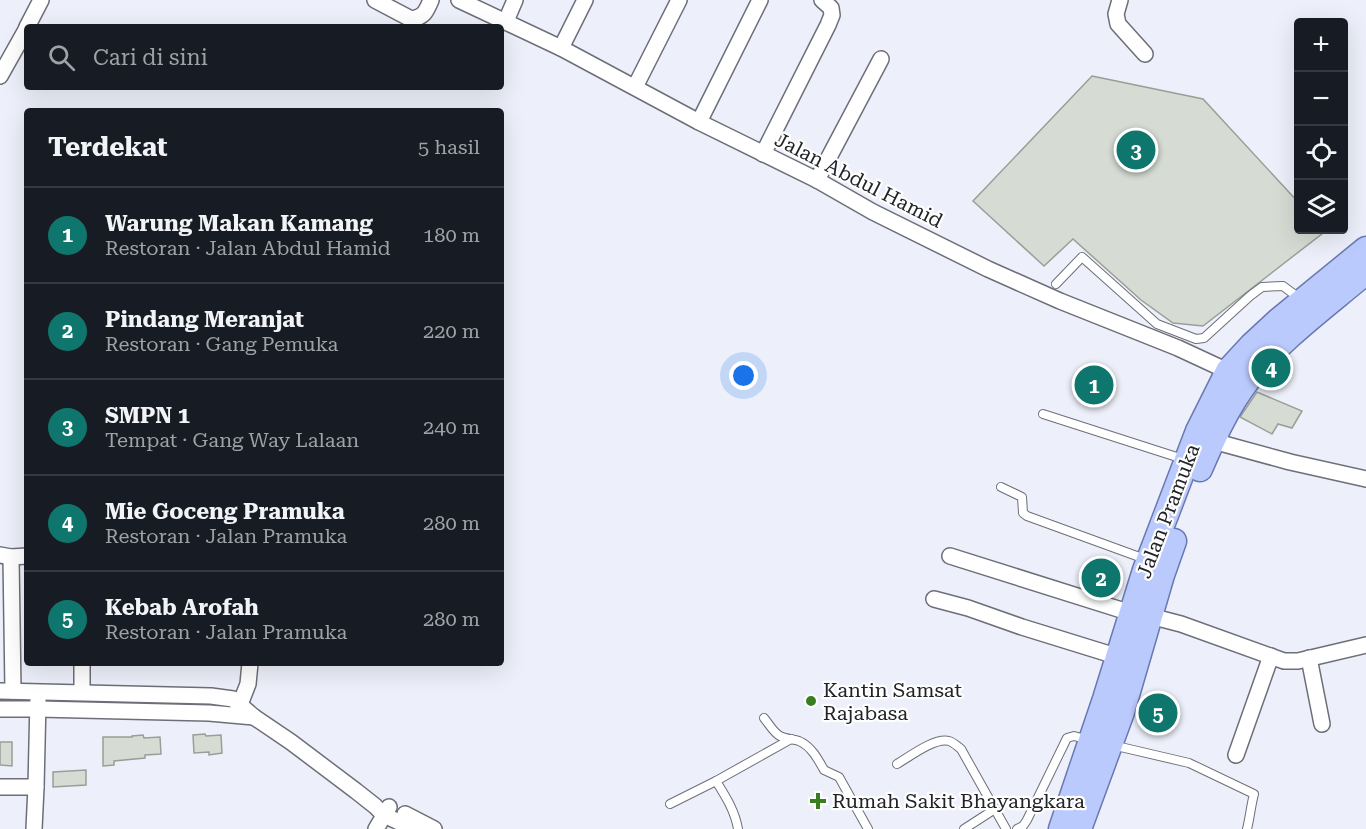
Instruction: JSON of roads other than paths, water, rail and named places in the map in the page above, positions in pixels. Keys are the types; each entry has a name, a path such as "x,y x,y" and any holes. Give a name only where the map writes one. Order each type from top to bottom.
{"main road":[{"name":"Jalan Pramuka","path":"1152,569 1222,422 1237,376 1252,345 1366,249"},
{"name":"Jalan Pramuka","path":"1060,829 1101,742 1127,694 1141,614 1152,569 1187,460 1205,416 1237,376 1264,361 1366,272"},
{"name":"Jalan Pramuka","path":"1079,829 1119,657 1141,614"}],"street":[{"path":"29,24 41,0"},
{"path":"375,0 411,19 425,13 431,0"},
{"name":"Jalan Abdul Hamid","path":"459,0 561,48 699,122 817,180 873,212 988,269 1060,301 1178,348 1237,376"},
{"path":"506,21 515,0"},
{"path":"561,48 585,0"},
{"path":"635,87 679,0"},
{"path":"699,122 760,0"},
{"path":"763,154 832,15 831,8 822,0"},
{"path":"1120,0 1116,15 1118,24 1145,54"},
{"path":"0,76 24,32"},
{"path":"817,180 881,59"},
{"path":"1213,441 1290,462 1366,479"},
{"path":"13,556 6,691 211,696 233,699 238,710"},
{"path":"950,556 1181,624 1284,661 1298,661 1366,645"},
{"path":"934,599 1119,657"},
{"path":"1236,755 1271,656"},
{"path":"1309,658 1322,724"},
{"path":"82,666 82,692"},
{"path":"238,710 248,684 250,666"},
{"path":"34,829 38,693"},
{"path":"0,710 238,710 254,717 291,742 414,829"},
{"path":"0,787 36,787"},
{"path":"376,829 383,809"},
{"path":"383,809 434,829"}],"lane":[{"path":"1056,284 1082,257 1157,324 1185,336 1200,339 1262,287 1283,286 1303,301"},
{"path":"1043,414 1187,460"},
{"path":"1001,487 1022,497 1023,513 1027,516 1152,569"},
{"path":"764,718 781,737 799,741 808,746 824,770 839,777 868,829"},
{"path":"1017,829 1027,820 1067,738 1074,736 1189,763 1254,794 1247,829"},
{"path":"670,804 791,739"},
{"path":"897,764 932,743 947,740 952,742 961,749 1006,829"},
{"path":"716,781 736,817 738,829"},
{"path":"964,829 995,809"}],"place":[{"name":"SMPN 1","path":"1136,150"},
{"name":"Mie Goceng Pramuka","path":"1271,368"},
{"name":"Warung Makan Kamang","path":"1094,385"},
{"name":"Pindang Meranjat","path":"1101,578"},
{"name":"Kantin Samsat Rajabasa","path":"811,701"},
{"name":"Kebab Arofah","path":"1158,713"},
{"name":"Rumah Sakit Bhayangkara","path":"818,801"}]}
